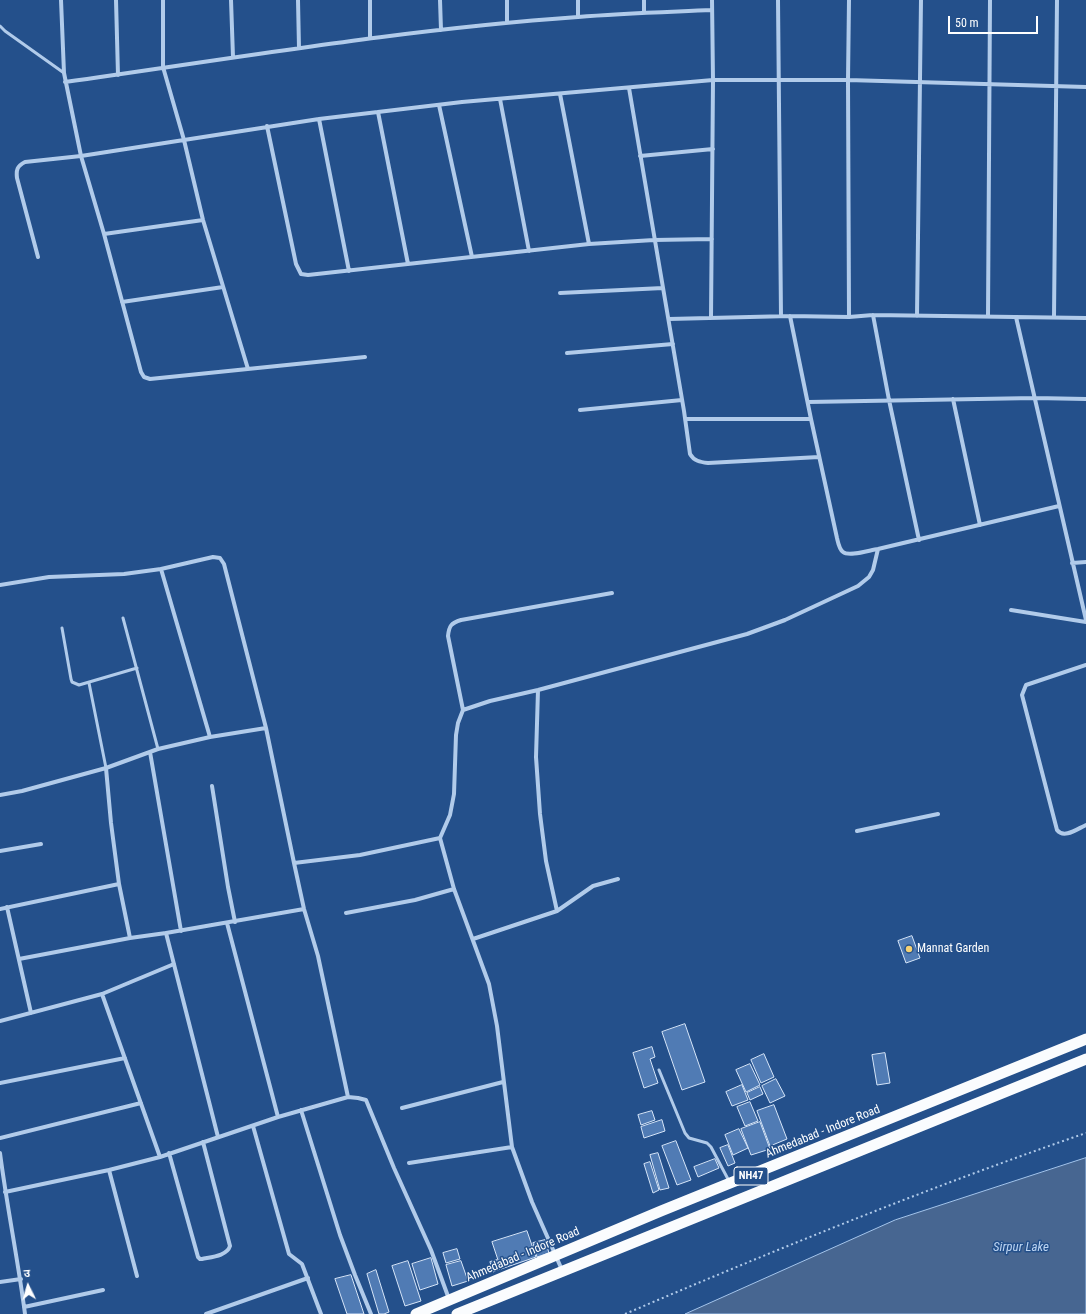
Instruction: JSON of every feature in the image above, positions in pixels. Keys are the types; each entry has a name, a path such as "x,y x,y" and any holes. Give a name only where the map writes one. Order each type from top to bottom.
{"highway":[{"name":"Ahmedabad - Indore Road","path":"416,1314 555,1255 1086,1039"},
{"name":"NH47","path":"458,1314 1086,1059"}],"street":[{"path":"61,0 65,82 80,156 104,234 141,372 144,377 150,379 365,357"},
{"path":"116,0 118,75"},
{"path":"163,0 163,67 184,140 203,220 248,369"},
{"path":"231,0 233,57"},
{"path":"298,0 299,48"},
{"path":"370,0 370,38"},
{"path":"440,0 441,30"},
{"path":"507,0 507,23"},
{"path":"578,0 578,17"},
{"path":"644,0 644,13"},
{"path":"710,318 714,80 712,0"},
{"path":"778,0 780,316"},
{"path":"849,0 849,317"},
{"path":"917,316 921,0"},
{"path":"988,316 990,0"},
{"path":"1054,317 1057,0"},
{"path":"65,82 370,38 441,30 578,17 712,10"},
{"path":"38,257 17,178 17,169 19,165 25,162 80,156 319,119 439,105 714,80 848,80 1086,88"},
{"path":"629,88 673,344 690,454 693,459 699,462 708,463 819,456"},
{"path":"560,94 589,244"},
{"path":"500,99 529,251"},
{"path":"439,105 472,257"},
{"path":"378,112 408,264"},
{"path":"319,119 349,271"},
{"path":"267,126 296,264 301,274 308,275 349,271 589,244 654,240 712,239"},
{"path":"640,156 713,149"},
{"path":"104,234 203,220"},
{"path":"122,302 223,286"},
{"path":"560,293 663,288"},
{"path":"873,315 889,400 919,540"},
{"path":"668,319 780,316 849,317 873,315 1086,318"},
{"path":"790,316 819,456 840,548 843,552 848,554 878,549 1059,506"},
{"path":"1011,610 1086,621 1016,317"},
{"path":"567,353 673,344"},
{"path":"808,402 1035,398 1086,399"},
{"path":"953,399 980,525"},
{"path":"580,410 682,400"},
{"path":"685,419 811,419"},
{"path":"463,710 490,701 538,690 747,634 785,620 858,586 869,578 874,570 878,549"},
{"path":"0,585 49,578 124,574 160,569 213,557 220,558 224,564 266,728 304,909 318,956 348,1097"},
{"path":"1072,562 1086,562"},
{"path":"160,569 210,737"},
{"path":"563,1272 532,1202 512,1147 497,1026 489,984 454,889 440,838 450,815 454,794 456,735 458,723 463,710 448,636 449,627 453,622 612,593"},
{"path":"1086,665 1026,685 1022,695 1057,830 1060,833 1065,834 1086,826"},
{"path":"538,690 536,757 540,814 546,861 557,911"},
{"path":"0,795 22,791 106,768 158,749 210,737 266,728"},
{"path":"150,752 181,931"},
{"path":"106,768 119,884 130,938"},
{"path":"212,786 235,922"},
{"path":"856,831 938,814"},
{"path":"294,863 360,855 440,838"},
{"path":"0,851 41,844"},
{"path":"473,939 557,911 593,886 618,880"},
{"path":"0,909 119,884"},
{"path":"346,913 414,900 454,889"},
{"path":"7,907 31,1013"},
{"path":"19,959 130,938 235,922 304,909"},
{"path":"227,923 278,1117"},
{"path":"166,933 218,1137"},
{"path":"0,1021 102,994 174,964"},
{"path":"102,994 160,1156"},
{"path":"0,1083 125,1058"},
{"path":"402,1108 503,1082"},
{"path":"5,1192 109,1170 160,1156 301,1110 348,1097 358,1098 366,1100 394,1168 431,1250 449,1300"},
{"path":"0,1138 141,1103"},
{"path":"301,1110 340,1235 371,1314"},
{"path":"253,1126 289,1254 302,1264 321,1314"},
{"path":"169,1153 198,1257 202,1259 225,1253 229,1250 230,1246 202,1142"},
{"path":"409,1163 512,1147"},
{"path":"0,1153 5,1192 21,1279 25,1314"},
{"path":"109,1170 137,1276"},
{"path":"206,1314 308,1278"},
{"path":"0,1282 21,1279"},
{"path":"24,1307 103,1290"}],"lane":[{"path":"0,26 4,31 64,73"},
{"path":"124,618 158,749"},
{"path":"62,628 70,679 72,682 79,685 137,668"},
{"path":"89,682 106,768"},
{"path":"659,1070 685,1133 689,1138 707,1143 711,1147 730,1184"}],"path":[{"path":"625,1314 779,1249 865,1215 997,1164 1086,1133"}],"water":[{"name":"Sirpur Lake","path":"1086,1158 1086,1314 685,1314 895,1220"}],"building":[{"name":"Mannat Garden","path":"912,936 920,958 906,963 898,941"},
{"path":"685,1024 705,1082 682,1090 662,1032"},
{"path":"652,1047 655,1057 650,1059 658,1083 644,1088 633,1053"},
{"path":"885,1053 890,1083 877,1085 872,1055"},
{"path":"764,1054 774,1077 761,1083 751,1060"},
{"path":"750,1064 760,1085 746,1092 736,1070"},
{"path":"776,1079 785,1096 770,1103 762,1086"},
{"path":"742,1085 748,1100 732,1106 726,1092"},
{"path":"760,1087 763,1094 750,1100 747,1093"},
{"path":"750,1102 758,1121 745,1126 737,1107"},
{"path":"774,1105 787,1139 770,1146 757,1111"},
{"path":"652,1111 655,1120 641,1125 638,1115"},
{"path":"662,1120 665,1131 644,1138 641,1127"},
{"path":"760,1122 770,1149 751,1155 741,1129"},
{"path":"739,1129 748,1148 733,1155 725,1135"},
{"path":"676,1141 691,1180 677,1185 662,1146"},
{"path":"728,1145 735,1163 728,1166 720,1148"},
{"path":"658,1153 669,1188 660,1190 650,1155"},
{"path":"715,1159 719,1168 698,1177 694,1167"},
{"path":"650,1162 659,1190 653,1193 644,1164"},
{"path":"527,1231 536,1257 501,1269 492,1242"},
{"path":"545,1240 549,1253 537,1257 533,1243"},
{"path":"457,1249 460,1259 446,1263 443,1253"},
{"path":"431,1258 438,1284 420,1290 412,1264"},
{"path":"497,1260 500,1269 493,1272 490,1262"},
{"path":"408,1261 421,1301 405,1306 392,1266"},
{"path":"461,1261 468,1281 452,1286 446,1265"},
{"path":"376,1270 389,1312 384,1314 379,1314 367,1274"},
{"path":"351,1275 364,1314 347,1314 335,1279"}],"place":[{"name":"Mannat Garden","path":"909,949"}]}
